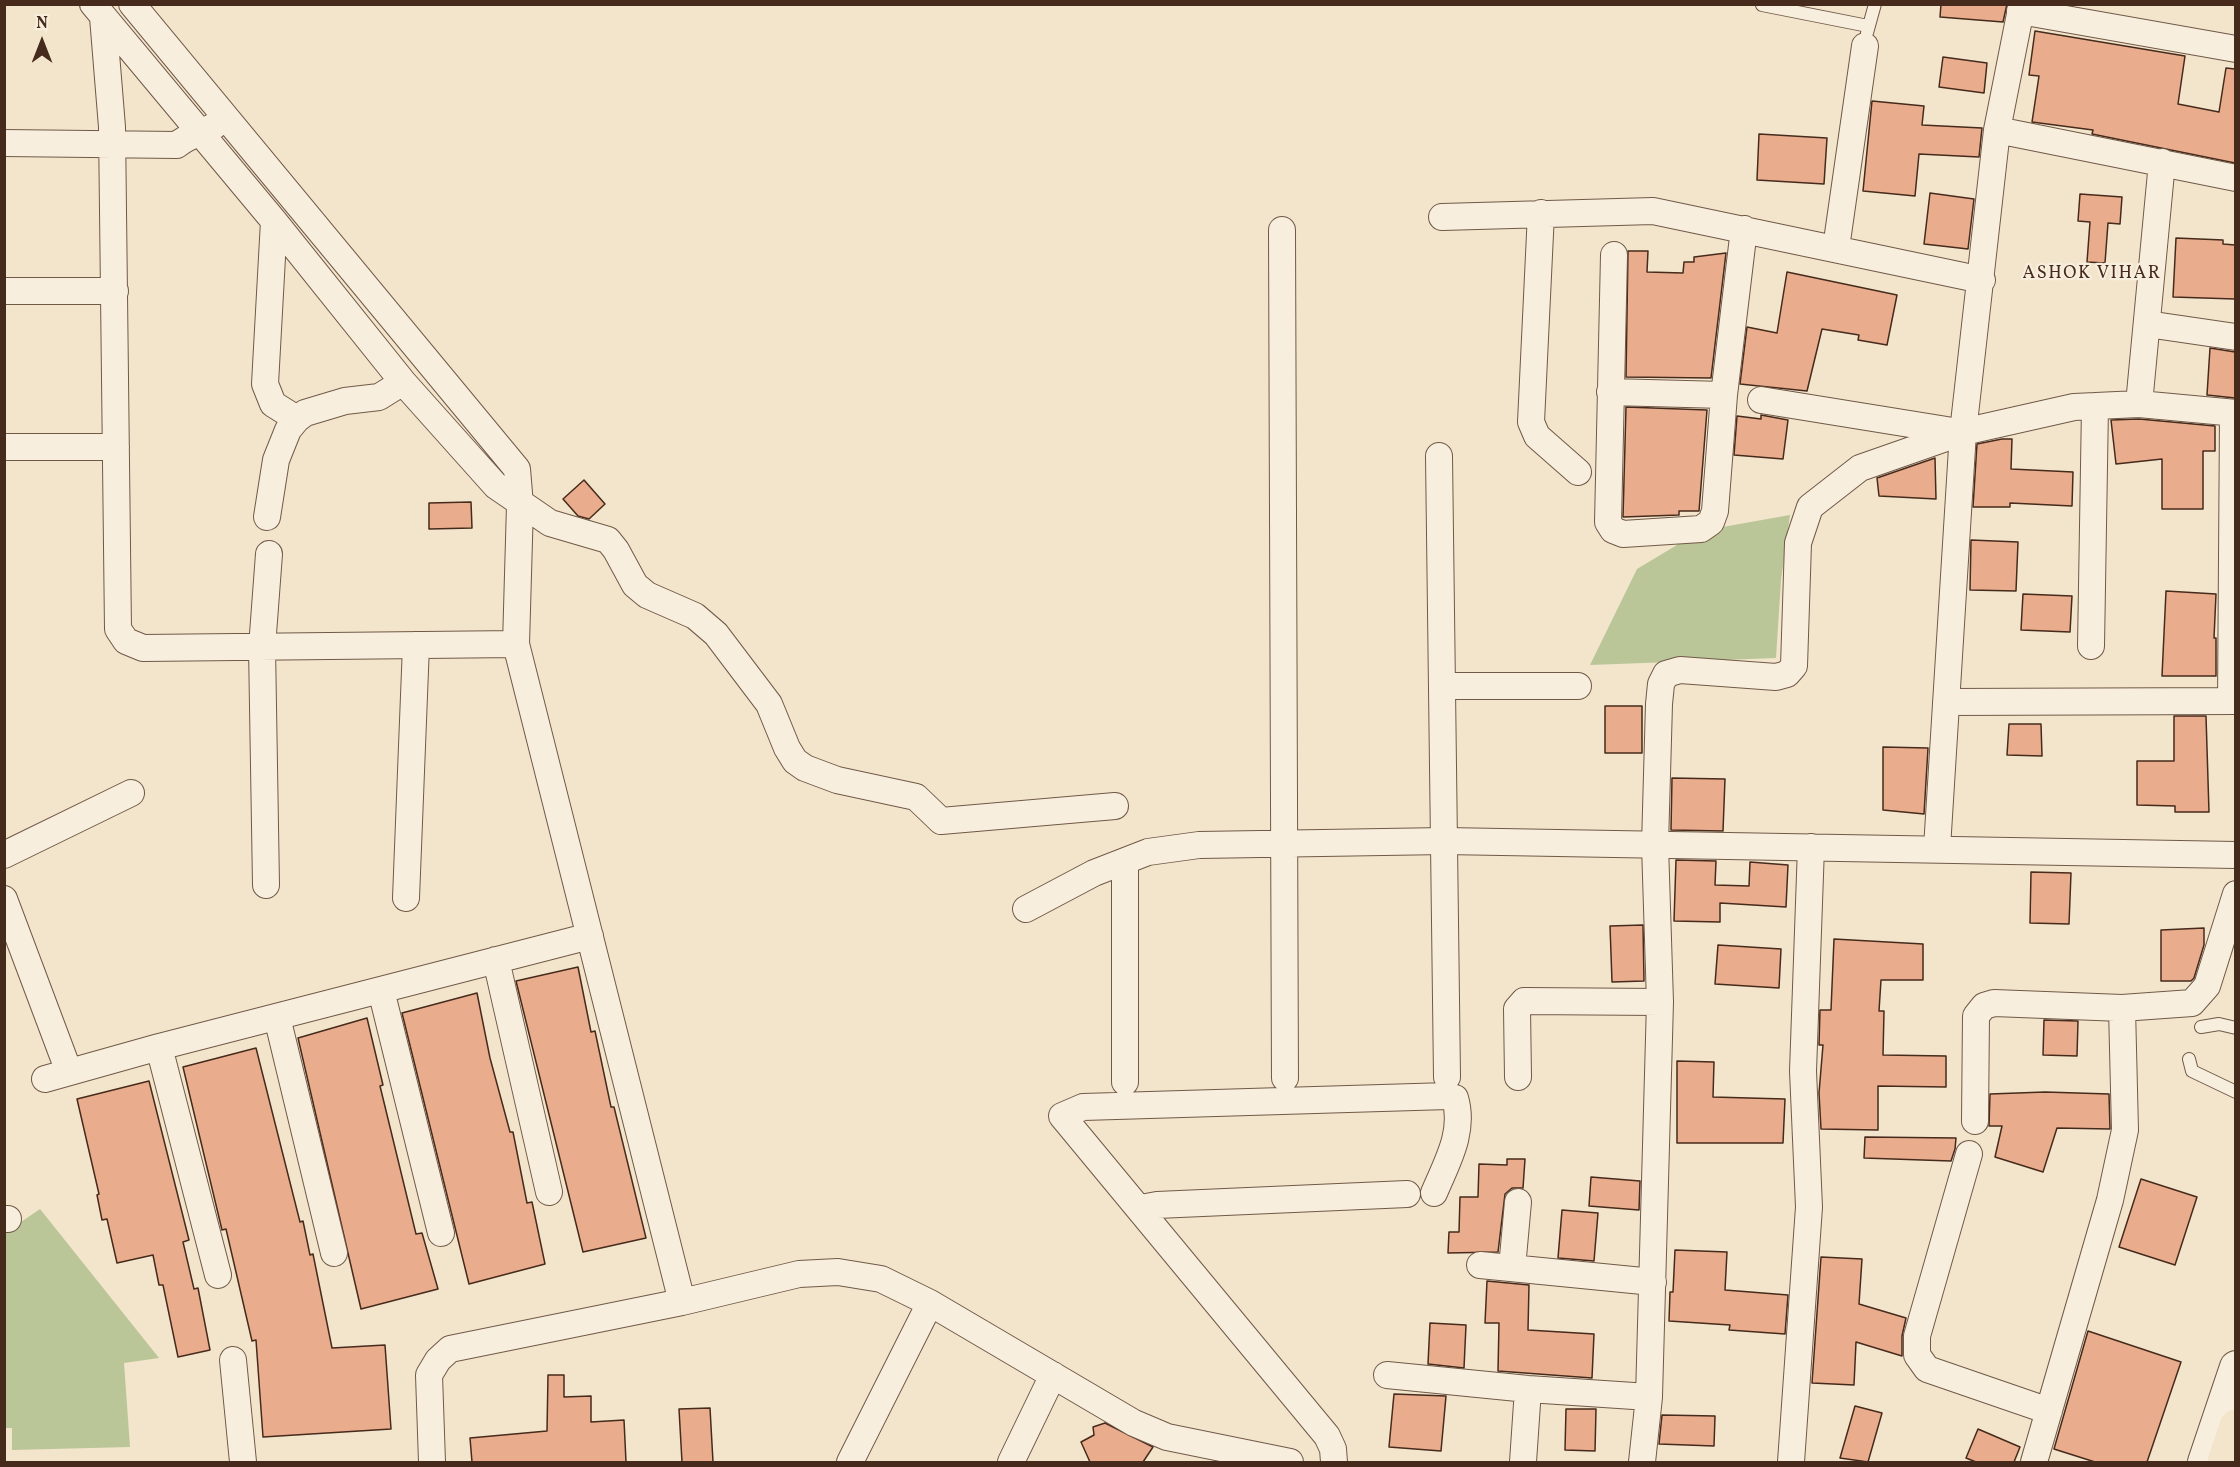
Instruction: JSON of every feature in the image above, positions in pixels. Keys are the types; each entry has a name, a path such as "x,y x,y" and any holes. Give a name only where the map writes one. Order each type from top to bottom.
{"highway":[{"path":"2224,1462 2235,1426"}],"street":[{"path":"132,4 517,469 520,505 516,644 681,1302"},
{"path":"1937,848 1963,432 1982,280 1997,130 2021,8 2235,49"},
{"path":"98,11 193,136 274,221 403,382 496,486 520,505 550,523 608,540 635,585 647,595 695,616 716,634 769,704 787,748 795,761 805,768 837,780 916,797 941,821 1115,806"},
{"path":"98,11 112,136 118,629 126,641 143,648 516,644"},
{"path":"1836,248 1867,36"},
{"path":"193,136 225,119"},
{"path":"4,127 112,136"},
{"path":"4,142 112,136 176,128 193,136"},
{"path":"1997,130 2235,178"},
{"path":"2139,404 2162,162"},
{"path":"1442,217 1653,211 1982,280"},
{"path":"1541,213 1531,422 1537,436 1578,472"},
{"path":"274,221 264,384 273,404 297,419"},
{"path":"1614,255 1608,522 1613,530 1623,534 1701,528 1711,522 1715,512 1724,395 1744,229"},
{"path":"1282,230 1285,1078"},
{"path":"4,291 115,291"},
{"path":"2147,324 2235,337"},
{"path":"267,517 276,460 288,430 297,419 305,413 345,401 379,397 403,382"},
{"path":"1610,392 1724,395"},
{"path":"1761,400 1963,432"},
{"path":"1642,1462 1649,1397 1660,1002 1655,845 1659,704 1666,674 1680,670 1776,677 1787,674 1794,666 1798,543 1810,507 1860,468 1963,432 2074,407 2139,404 2234,414 2233,701 1946,702"},
{"path":"2091,646 2094,406"},
{"path":"4,447 116,447"},
{"path":"1439,456 1447,1077"},
{"path":"266,885 262,647 269,554"},
{"path":"406,898 416,645"},
{"path":"1443,686 1578,686"},
{"path":"4,855 131,793"},
{"path":"1026,909 1048,895 1148,852 1199,845 1445,841 2235,855"},
{"path":"1791,1462 1809,1208 1803,1071 1811,846"},
{"path":"1125,862 1125,1082"},
{"path":"1975,1121 1976,1016 1984,1006 1994,1003 2013,1003 2122,1008 2192,1003 2207,986 2235,894"},
{"path":"4,899 57,1075 590,936"},
{"path":"496,960 549,1192"},
{"path":"381,990 441,1233"},
{"path":"1518,1077 1517,1009 1524,1001 1660,1002"},
{"path":"2034,1462 2110,1200 2125,1130 2122,1008"},
{"path":"277,1017 334,1253"},
{"path":"159,1047 218,1275"},
{"path":"1334,1462 1333,1449 1327,1436 1141,1208 1062,1116 1083,1107 1448,1096 1455,1098 1457,1107 1457,1137 1434,1193"},
{"path":"1969,1154 1917,1336 1917,1355 1927,1369 2049,1411"},
{"path":"1141,1208 1157,1205 1407,1194"},
{"path":"1512,1268 1518,1202"},
{"path":"1480,1265 1653,1282"},
{"path":"432,1462 429,1376 438,1360 450,1348 681,1302 799,1274 838,1272 882,1279 930,1303 1134,1423 1167,1437 1290,1462"},
{"path":"850,1462 930,1303"},
{"path":"233,1360 243,1462"},
{"path":"2204,1462 2235,1367"},
{"path":"1011,1462 1053,1375"},
{"path":"1387,1376 1649,1397"},
{"path":"1523,1462 1528,1389"}],"lane":[{"path":"1762,5 1796,8 1867,36 1875,5"},
{"path":"2201,1027 2219,1024 2235,1028"},
{"path":"2189,1059 2192,1071 2235,1092"}],"green space":[{"path":"1790,515 1781,580 1776,658 1590,665 1637,569 1682,542 1717,528"},
{"path":"40,1209 159,1358 124,1363 130,1447 12,1450 12,1428 5,1428 5,1233"}],"building":[{"path":"1941,4 2007,4 2003,22 1940,17"},
{"path":"2035,31 2185,56 2178,104 2219,112 2226,68 2235,69 2235,163 2092,134 2093,130 2032,122 2039,76 2029,75"},
{"path":"1943,57 1987,63 1984,93 1939,87"},
{"path":"1872,101 1924,106 1922,125 1982,128 1979,157 1919,154 1915,196 1863,191"},
{"path":"1759,134 1827,138 1824,184 1757,180"},
{"path":"1930,193 1974,199 1968,249 1924,244"},
{"path":"2080,194 2122,197 2120,224 2108,223 2105,263 2087,262 2090,222 2078,221"},
{"path":"2176,238 2223,240 2223,244 2235,245 2235,299 2173,297"},
{"path":"1628,251 1648,251 1647,272 1683,273 1684,262 1694,262 1694,257 1726,253 1711,378 1626,377"},
{"path":"1787,272 1897,295 1887,345 1858,340 1859,335 1822,329 1807,391 1740,384 1747,327 1777,333"},
{"path":"2210,348 2235,352 2235,398 2207,395"},
{"path":"1626,407 1707,410 1699,511 1679,511 1679,515 1623,517"},
{"path":"1761,415 1788,420 1783,459 1734,455 1737,416 1761,419"},
{"path":"2139,419 2215,426 2215,451 2203,451 2203,509 2162,509 2162,459 2116,464 2111,420"},
{"path":"2012,439 2011,469 2073,472 2072,506 2010,503 2010,507 1973,507 1977,444"},
{"path":"1935,458 1936,499 1879,496 1877,478"},
{"path":"584,480 605,504 589,519 578,516 563,499"},
{"path":"471,502 472,528 429,529 429,503"},
{"path":"1971,540 2018,542 2016,591 1970,590"},
{"path":"2166,591 2216,594 2214,638 2216,638 2216,676 2162,676"},
{"path":"2023,594 2072,596 2070,632 2021,630"},
{"path":"1605,706 1642,706 1642,753 1605,753"},
{"path":"2174,716 2206,716 2209,812 2175,812 2175,806 2137,805 2137,761 2174,761"},
{"path":"2009,724 2041,724 2042,756 2007,755"},
{"path":"1883,747 1928,748 1924,814 1883,810"},
{"path":"1672,778 1725,779 1723,831 1671,830"},
{"path":"1676,860 1716,861 1715,885 1749,886 1750,862 1788,865 1786,907 1720,903 1720,922 1674,921"},
{"path":"2031,872 2071,873 2069,924 2030,923"},
{"path":"1643,925 1644,981 1612,982 1610,926"},
{"path":"2204,928 2204,945 2194,978 2191,981 2161,981 2161,930"},
{"path":"1834,939 1923,944 1923,980 1881,980 1879,1011 1884,1011 1883,1055 1946,1056 1946,1087 1878,1086 1878,1130 1821,1129 1819,1093 1823,1045 1819,1045 1820,1010 1831,1010"},
{"path":"1718,945 1781,949 1779,988 1715,984"},
{"path":"578,967 591,1032 595,1031 611,1107 614,1107 646,1238 583,1252 516,981"},
{"path":"477,993 490,1058 510,1132 513,1132 527,1203 532,1202 545,1264 469,1284 402,1013"},
{"path":"367,1018 383,1085 380,1086 416,1234 422,1233 438,1289 361,1309 298,1038"},
{"path":"2044,1020 2078,1021 2077,1056 2043,1055"},
{"path":"256,1048 300,1222 303,1221 310,1255 313,1254 332,1348 385,1345 391,1429 263,1437 256,1340 252,1341 226,1229 222,1230 183,1067"},
{"path":"1677,1061 1714,1062 1713,1097 1785,1099 1783,1143 1677,1143"},
{"path":"149,1081 189,1240 183,1242 194,1289 198,1288 210,1350 178,1357 163,1285 159,1285 153,1255 117,1263 107,1219 102,1220 97,1195 99,1194 77,1099"},
{"path":"2045,1092 2109,1094 2110,1129 2057,1128 2043,1172 1995,1157 2002,1126 1989,1126 1990,1094"},
{"path":"1865,1137 1956,1138 1951,1161 1864,1158"},
{"path":"1507,1159 1525,1159 1523,1188 1512,1188 1505,1194 1498,1252 1448,1253 1449,1232 1459,1232 1460,1197 1478,1197 1479,1164 1507,1165"},
{"path":"1591,1177 1640,1181 1639,1210 1589,1206"},
{"path":"2141,1179 2197,1197 2175,1265 2119,1247"},
{"path":"1562,1210 1598,1213 1594,1261 1558,1258"},
{"path":"1675,1250 1727,1252 1725,1290 1788,1295 1785,1334 1729,1330 1730,1325 1669,1321"},
{"path":"1821,1257 1862,1259 1859,1304 1906,1318 1902,1336 1902,1356 1856,1342 1854,1385 1812,1383"},
{"path":"1487,1281 1529,1285 1528,1330 1594,1334 1592,1378 1498,1371 1499,1323 1485,1323"},
{"path":"1430,1323 1466,1325 1464,1368 1428,1364"},
{"path":"2088,1331 2181,1362 2147,1462 2095,1462 2054,1449"},
{"path":"548,1375 564,1375 564,1397 591,1396 591,1422 624,1420 626,1462 472,1462 470,1438 547,1431"},
{"path":"1394,1394 1446,1396 1441,1451 1389,1447"},
{"path":"1855,1406 1882,1413 1868,1462 1840,1458"},
{"path":"710,1408 713,1462 682,1462 679,1409"},
{"path":"1566,1409 1596,1409 1595,1451 1565,1450"},
{"path":"1662,1415 1715,1416 1714,1446 1659,1444"},
{"path":"1105,1423 1153,1447 1143,1462 1090,1462 1081,1442 1094,1435 1093,1427"},
{"path":"1978,1429 2020,1447 2014,1462 1976,1462 1966,1458"}],"district":[{"name":"ASHOK VIHAR","path":"2092,275"}]}
